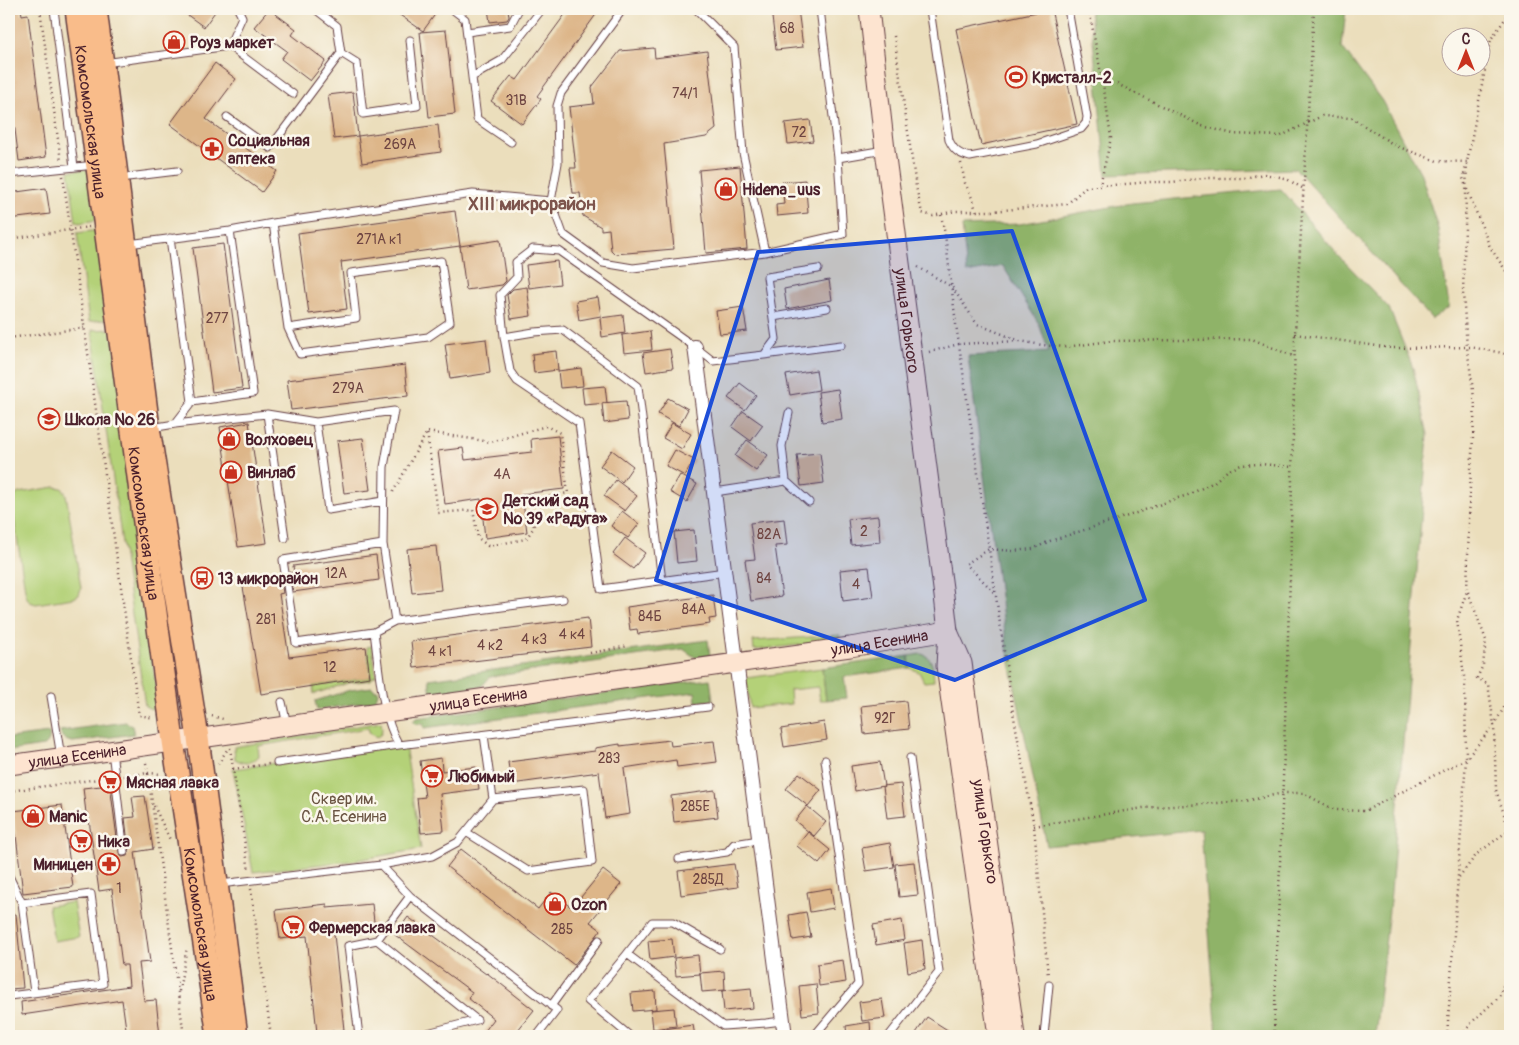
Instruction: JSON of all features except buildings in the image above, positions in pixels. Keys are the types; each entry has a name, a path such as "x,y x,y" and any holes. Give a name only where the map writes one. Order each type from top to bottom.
{"main road":[{"name":"Комсомольская улица","path":"76,9 96,165 141,430 198,738 237,1036"},
{"name":"Комсомольская улица","path":"96,9 125,244 141,430 173,741 218,1036"},
{"name":"улица Горького","path":"869,9 885,150 948,631 946,666 998,1036"},
{"name":"улица Горького","path":"948,631 962,663 1016,1036"},
{"name":"улица Есенина","path":"9,765 850,648 948,631"}],"street":[{"path":"695,347 785,1036"}],"lane":[{"path":"54,9 74,167"},
{"path":"229,46 242,17 238,9"},
{"path":"227,116 270,148 341,53 337,26 315,9"},
{"path":"452,9 465,19"},
{"path":"464,9 477,119 511,142"},
{"path":"467,32 510,26 519,9"},
{"path":"472,77 502,60 542,9"},
{"path":"623,9 561,93 557,106 558,163 551,201 562,234 604,263 633,268 765,252 843,234 838,158 820,9"},
{"path":"696,9 734,47 743,153 765,252"},
{"path":"930,9 949,140 953,148 960,154 970,157 1037,144 1081,129 1086,123 1087,116 1068,9"},
{"path":"341,53 357,63 363,114 417,106 410,40"},
{"path":"104,63 229,46 293,94"},
{"path":"838,158 885,150"},
{"path":"9,174 96,165"},
{"path":"118,178 177,171"},
{"path":"125,244 230,231 473,194 551,201"},
{"path":"273,223 288,328 300,354 428,337 450,322 442,261 351,273 356,318 288,328"},
{"path":"175,424 192,402 253,393 230,231"},
{"path":"170,238 192,402"},
{"path":"725,572 602,588 579,423 517,381 510,371 504,337 500,295 517,277 516,262 533,249 559,251 713,361 840,345"},
{"path":"764,355 776,339 767,278 818,269"},
{"path":"773,317 826,308"},
{"path":"504,337 563,330 638,386 662,581"},
{"path":"141,430 175,424 268,414 316,422 394,411 384,467 382,511 383,544 396,621"},
{"path":"789,413 782,446 786,481 809,502"},
{"path":"268,414 285,538"},
{"path":"316,422 328,510 383,501"},
{"path":"714,492 786,481"},
{"path":"383,544 283,560 296,643 374,632 396,621 563,599"},
{"path":"374,632 386,712 395,739 399,745"},
{"path":"51,696 61,758"},
{"path":"282,702 287,725"},
{"path":"277,763 399,745 708,707"},
{"path":"484,735 493,799"},
{"path":"112,750 124,852"},
{"path":"889,1036 939,972 910,758"},
{"path":"814,1036 858,984 825,760"},
{"path":"217,884 381,865 432,856 458,842 466,832 493,799 584,789 592,862 528,871 466,832"},
{"path":"679,859 727,852 734,844 759,840"},
{"path":"381,865 410,896 557,1010 537,1036"},
{"path":"9,876 22,903 34,992"},
{"path":"9,996 104,984 91,894 22,903"},
{"path":"359,1036 348,946 377,940 410,896"},
{"path":"630,1036 588,1001 652,922 674,922 720,949"},
{"path":"377,940 476,1020 416,1036"},
{"path":"551,1006 599,940"},
{"path":"627,954 723,1026 782,1021"},
{"path":"1044,1036 1049,985"}],"path":[{"path":"40,9 139,715 158,719"},
{"path":"1089,9 1111,138 1100,185"},
{"path":"1274,1036 1293,467 1295,334 1314,9"},
{"path":"1510,12 1491,39 1463,178 1490,246 1510,278"},
{"path":"894,36 916,187 922,213 933,216 955,211 993,211 1067,204 1086,187 1100,185 1172,182 1204,178 1244,178 1264,174 1285,178 1304,189"},
{"path":"1117,84 1202,126 1233,134 1281,136 1322,116 1352,118 1396,146 1437,161 1467,162"},
{"path":"960,154 965,183 976,211"},
{"path":"1448,1036 1466,759 1465,684 1457,620 1468,591 1470,486 1475,405 1463,293 1467,162"},
{"path":"941,215 989,549 1034,826 1049,985"},
{"path":"9,239 97,226"},
{"path":"918,267 952,287 977,324 1020,341 1065,347 1111,341 1252,339 1295,358"},
{"path":"9,338 84,328"},
{"path":"1295,334 1391,348 1468,347 1510,356"},
{"path":"928,352 959,344 1020,341"},
{"path":"546,426 560,433 568,493 532,500 534,528 526,539 488,546 478,538 473,510 438,513 427,432 491,442 546,426"},
{"path":"382,511 427,432"},
{"path":"996,593 966,564 989,549 1013,551 1032,548 1128,516 1188,495 1214,482 1227,471 1241,465 1261,464 1293,467"},
{"path":"1458,878 1476,854 1510,831 1496,790 1494,725 1488,684 1477,678 1483,664 1486,640 1468,591"},
{"path":"590,653 629,646"},
{"path":"1034,826 1143,808 1246,801 1283,793 1303,793 1335,810 1365,811 1466,759 1494,725 1510,697"},
{"path":"211,715 225,720"},
{"path":"215,768 230,747"},
{"path":"146,763 184,1036"},
{"path":"233,769 277,763"},
{"path":"9,791 148,773 169,774"},
{"path":"152,802 172,845"},
{"path":"178,994 186,947"},
{"path":"1462,1036 1472,1022 1499,997 1510,967"}],"highlighted area":[{"path":"1012,231 1145,600 955,680 656,580 758,252"}],"green space":[{"path":"1090,9 1346,9 1342,47 1382,101 1421,174 1438,229 1449,307 1432,319 1296,169 1106,175"},
{"path":"90,169 96,220 79,223 76,222 69,171"},
{"path":"1281,189 1339,256 1389,308 1413,368 1428,435 1391,892 1375,1036 1217,1036 1201,830 1047,846 1007,648 968,356 1049,352 1039,324 1003,266 967,273 962,226 1020,224 1132,203"},
{"path":"99,230 110,319 89,322 77,233"},
{"path":"113,329 135,509 139,563 159,708 151,709 145,706 92,330"},
{"path":"55,487 62,488 66,494 81,588 79,595 73,598 36,604 30,602 26,596 12,505 13,497 19,493"},
{"path":"840,635 836,641 754,650 753,641"},
{"path":"708,640 710,656 696,658 683,649 490,677 481,687 431,694 429,679"},
{"path":"372,646 376,676 371,680 348,683 314,694 313,686 371,677 367,647"},
{"path":"921,654 931,661 934,681 924,682 919,672 910,668 909,656"},
{"path":"909,656 910,668 844,677 847,698 826,700 822,668"},
{"path":"822,668 826,700 820,700 818,687 790,690 791,704 750,708 746,678"},
{"path":"710,679 713,700 696,702 695,692 424,728 423,724 416,724 413,721 416,718"},
{"path":"372,687 378,690 377,696 373,701 317,710 315,701 350,690"},
{"path":"126,722 132,726 134,734 73,742 64,739 60,731"},
{"path":"381,722 381,734 377,737 370,734 368,728 258,746 259,756 253,761 245,763 235,759 234,747"},
{"path":"49,733 49,741 43,746 9,751 9,738"},
{"name":"Сквер им. С.А. Есенина","path":"405,745 421,849 351,861 253,872 233,769"},
{"path":"73,902 79,937 54,941 48,906"}],"place":[{"name":"Роуз маркет","path":"174,42"},
{"name":"Кристалл-2","path":"1016,77"},
{"name":"Социальная аптека","path":"212,149"},
{"name":"Hidena_uus","path":"726,189"},
{"name":"Школа № 26","path":"49,419"},
{"name":"Волховец","path":"229,439"},
{"name":"Винлаб","path":"231,472"},
{"name":"Детский сад № 39 «Радуга»","path":"487,509"},
{"name":"13 микрорайон","path":"202,578"},
{"name":"Любимый","path":"432,776"},
{"name":"Мясная лавка","path":"110,782"},
{"name":"Manic","path":"33,816"},
{"name":"Ника","path":"81,841"},
{"name":"Миницен","path":"109,864"},
{"name":"Ozon","path":"555,904"},
{"name":"Фермерская лавка","path":"293,927"}],"district":[{"name":"XIII микрорайон","path":"532,203"}]}
